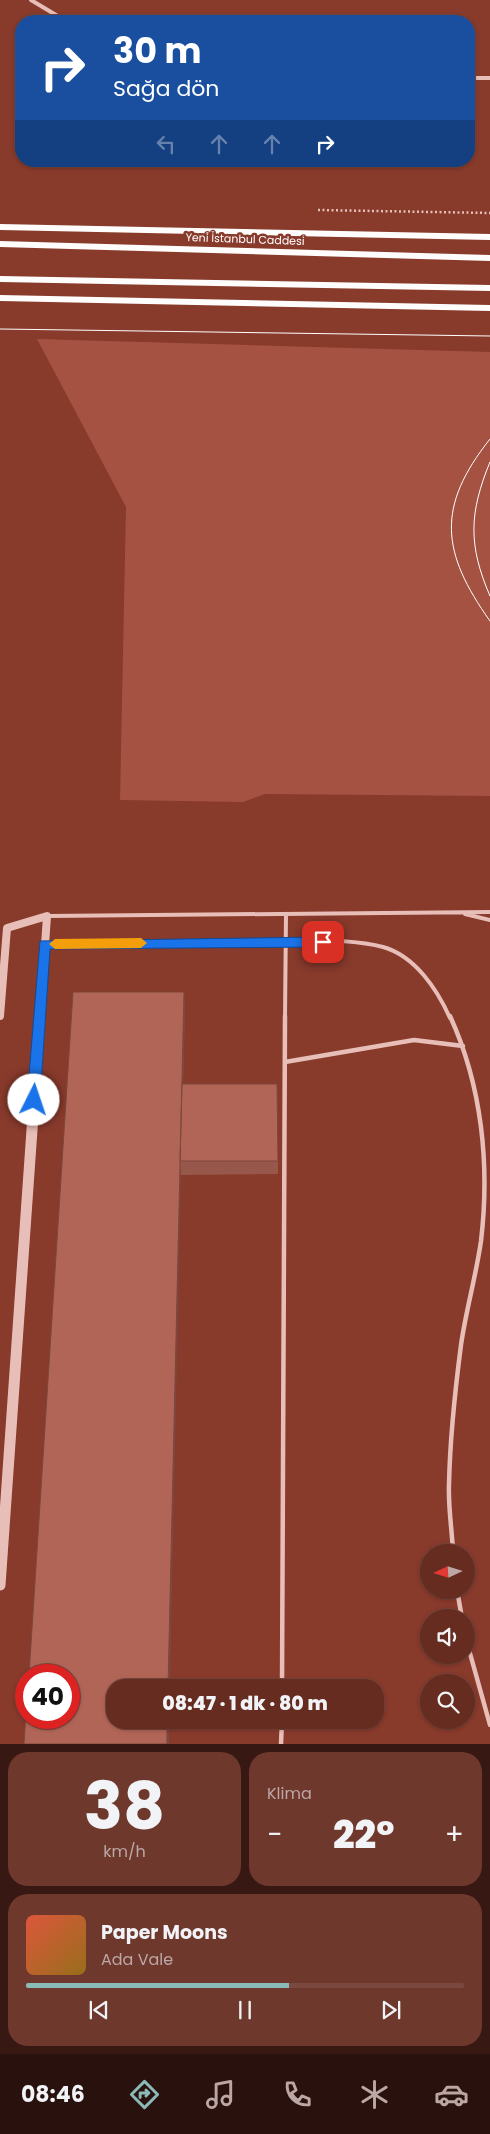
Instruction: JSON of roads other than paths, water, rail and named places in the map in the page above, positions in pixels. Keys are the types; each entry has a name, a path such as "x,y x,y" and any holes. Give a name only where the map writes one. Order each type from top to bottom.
{"highway":[{"path":"0,227 490,237"},
{"name":"Yeni İstanbul Caddesi","path":"0,244 490,258"},
{"path":"0,279 490,288"},
{"path":"0,298 490,308"}],"street":[{"path":"31,0 56,15"},
{"path":"475,78 490,78"},
{"path":"0,1016 7,928 47,916 0,1585"}],"lane":[{"path":"457,912 490,920"},
{"path":"47,916 490,912"},
{"path":"282,1679 286,914"},
{"path":"44,944 286,942 372,944 396,952 416,966 437,994 457,1028 474,1073 486,1170 483,1227 462,1342 454,1420 449,1486 453,1544"},
{"path":"286,1062 414,1040 463,1046"},
{"path":"473,1664 490,1725"},
{"path":"281,1744 282,1729"}],"tram line":[{"path":"0,329 490,336"},
{"path":"490,439 472,464 460,486 453,508 451,530 454,551 462,573 490,621"},
{"path":"490,462 478,497 474,529 478,561 490,596"}]}
